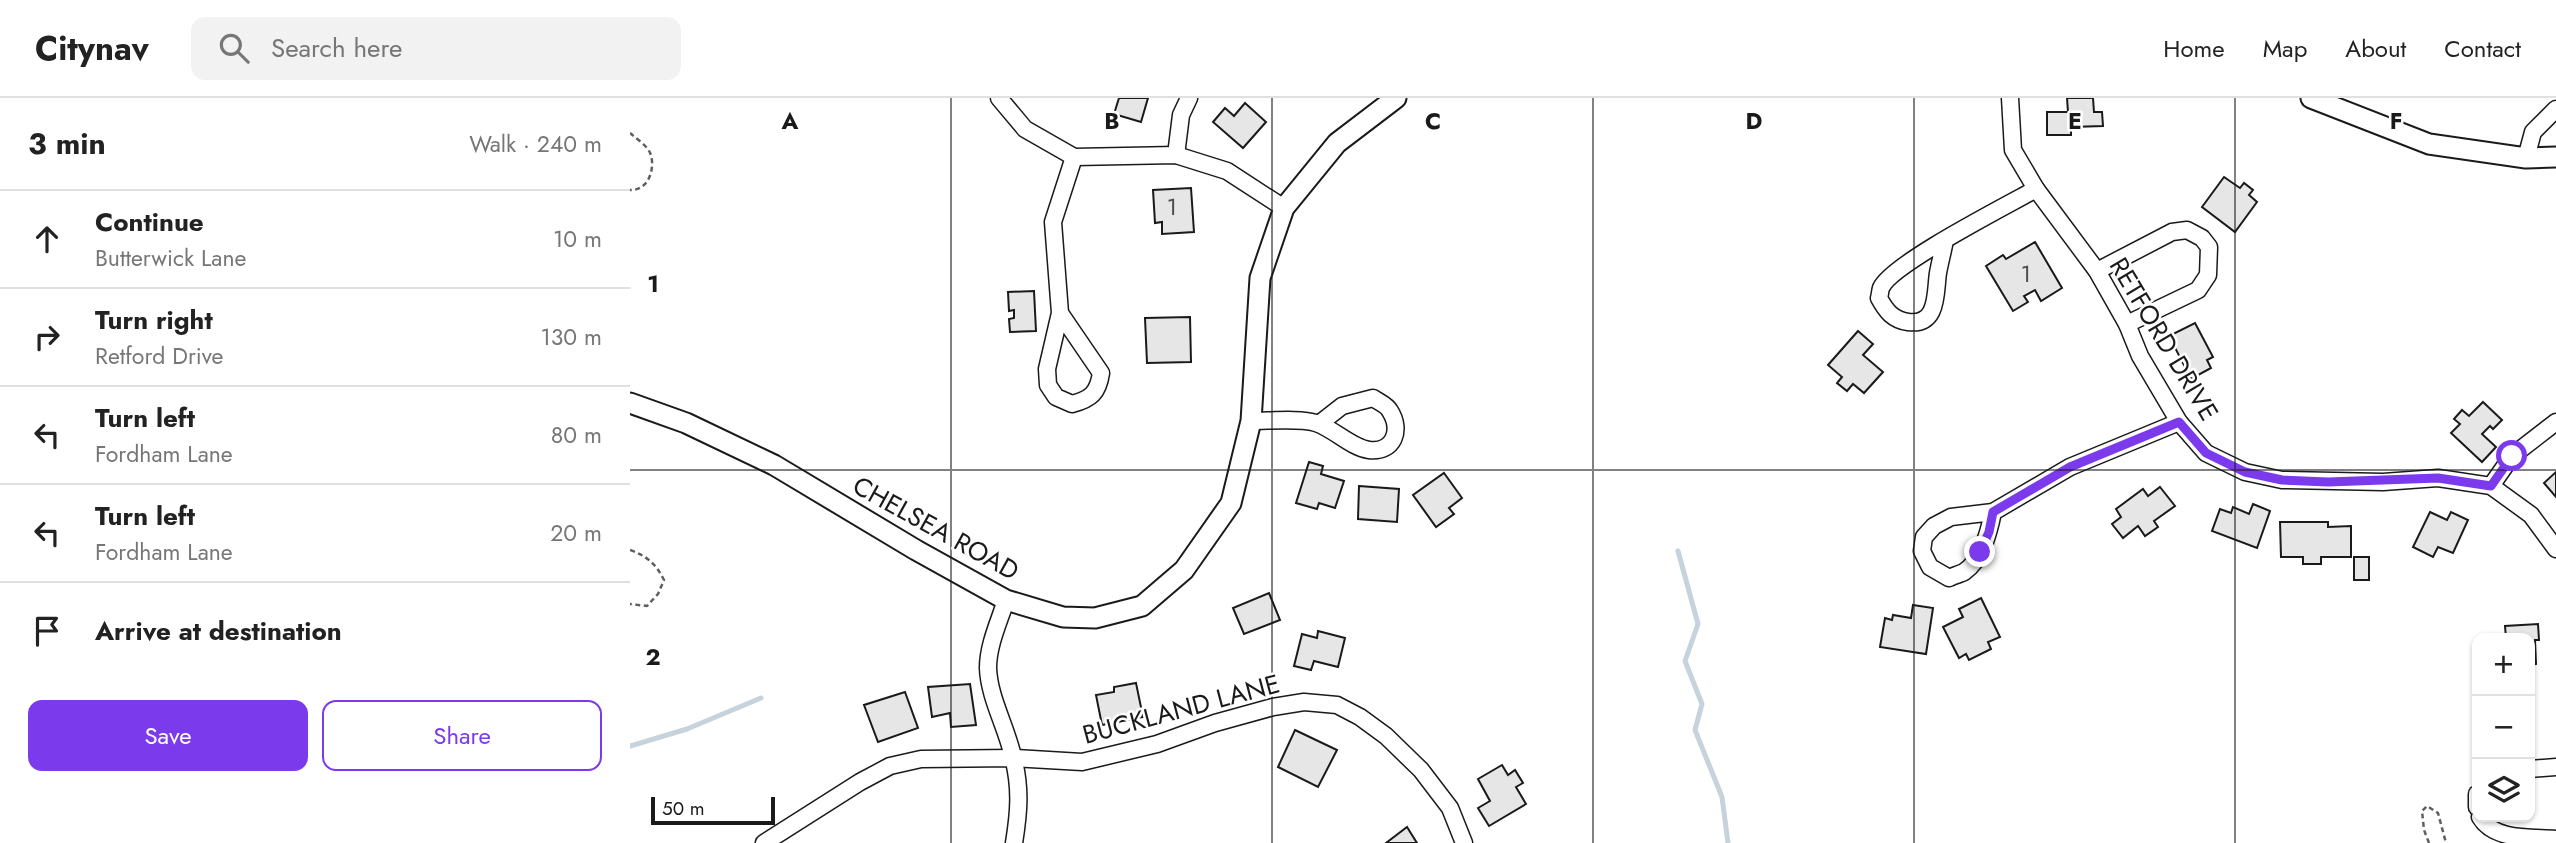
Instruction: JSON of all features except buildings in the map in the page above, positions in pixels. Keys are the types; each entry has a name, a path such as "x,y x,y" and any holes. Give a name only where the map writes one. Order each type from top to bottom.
{"street":[{"path":"999,98 1025,129 1074,157 1176,155 1227,171 1284,208"},
{"path":"1176,155 1181,116 1189,98"},
{"name":"CHELSEA ROAD","path":"630,403 686,423 774,465 1006,600 1063,617 1095,618 1142,606 1184,570 1231,503 1251,421 1260,278 1284,208 1337,144 1396,98"},
{"name":"RETFORD DRIVE","path":"2010,98 2013,150 2036,189 2097,271 2127,324 2140,356 2179,422 2206,453 2245,472 2270,477 2328,482 2438,478 2491,486 2531,515 2556,549"},
{"path":"2311,98 2429,144 2526,158 2556,157"},
{"path":"2526,158 2533,132 2556,109"},
{"path":"1059,313 1101,373 1098,389 1088,400 1072,404 1056,397 1048,385 1047,369 1059,313 1053,222 1074,157"},
{"path":"1945,240 1937,275 1935,307 1924,319 1911,323 1896,319 1885,310 1879,298 1882,286 1896,272 1945,240 2036,189"},
{"path":"2097,271 2172,232 2187,230 2202,238 2209,247 2208,275 2198,290 2127,324"},
{"path":"1251,421 1314,422 1319,425 1342,435 1359,448 1370,451 1383,449 1394,440 1397,427 1389,409 1373,398 1342,406 1319,425"},
{"path":"1993,512 1989,532 1980,552 1966,571 1949,578 1930,567 1922,551 1924,537 1934,526 1951,517 1993,512 2070,467 2179,422"},
{"path":"2491,486 2512,456 2556,422"},
{"path":"1006,600 991,644 988,669 992,691 1014,758 1020,803 1014,843"},
{"name":"BUCKLAND LANE","path":"765,843 860,782 890,766 921,759 1014,758 1082,762 1157,744 1215,723 1273,707 1304,702 1337,705 1360,717 1386,736 1421,770 1450,808 1464,843"},
{"path":"2535,769 2556,767"},
{"path":"2483,822 2503,835 2556,839"}],"path":[{"path":"630,133 642,142 651,154 649,178 644,186 636,191 630,190"},
{"path":"630,550 646,556 659,569 664,580 658,594 647,606 630,604"},
{"path":"2429,843 2422,818 2422,811 2427,806 2438,813 2446,843"}],"waterway":[{"path":"1678,551 1698,624 1685,661 1702,704 1695,730 1722,797 1728,843"},
{"path":"630,746 687,729 761,698"}],"route":[{"path":"1980,552 1989,532 1993,512 2070,467 2179,422 2206,453 2245,472 2282,480 2383,482 2438,478 2491,486 2512,456"}]}
